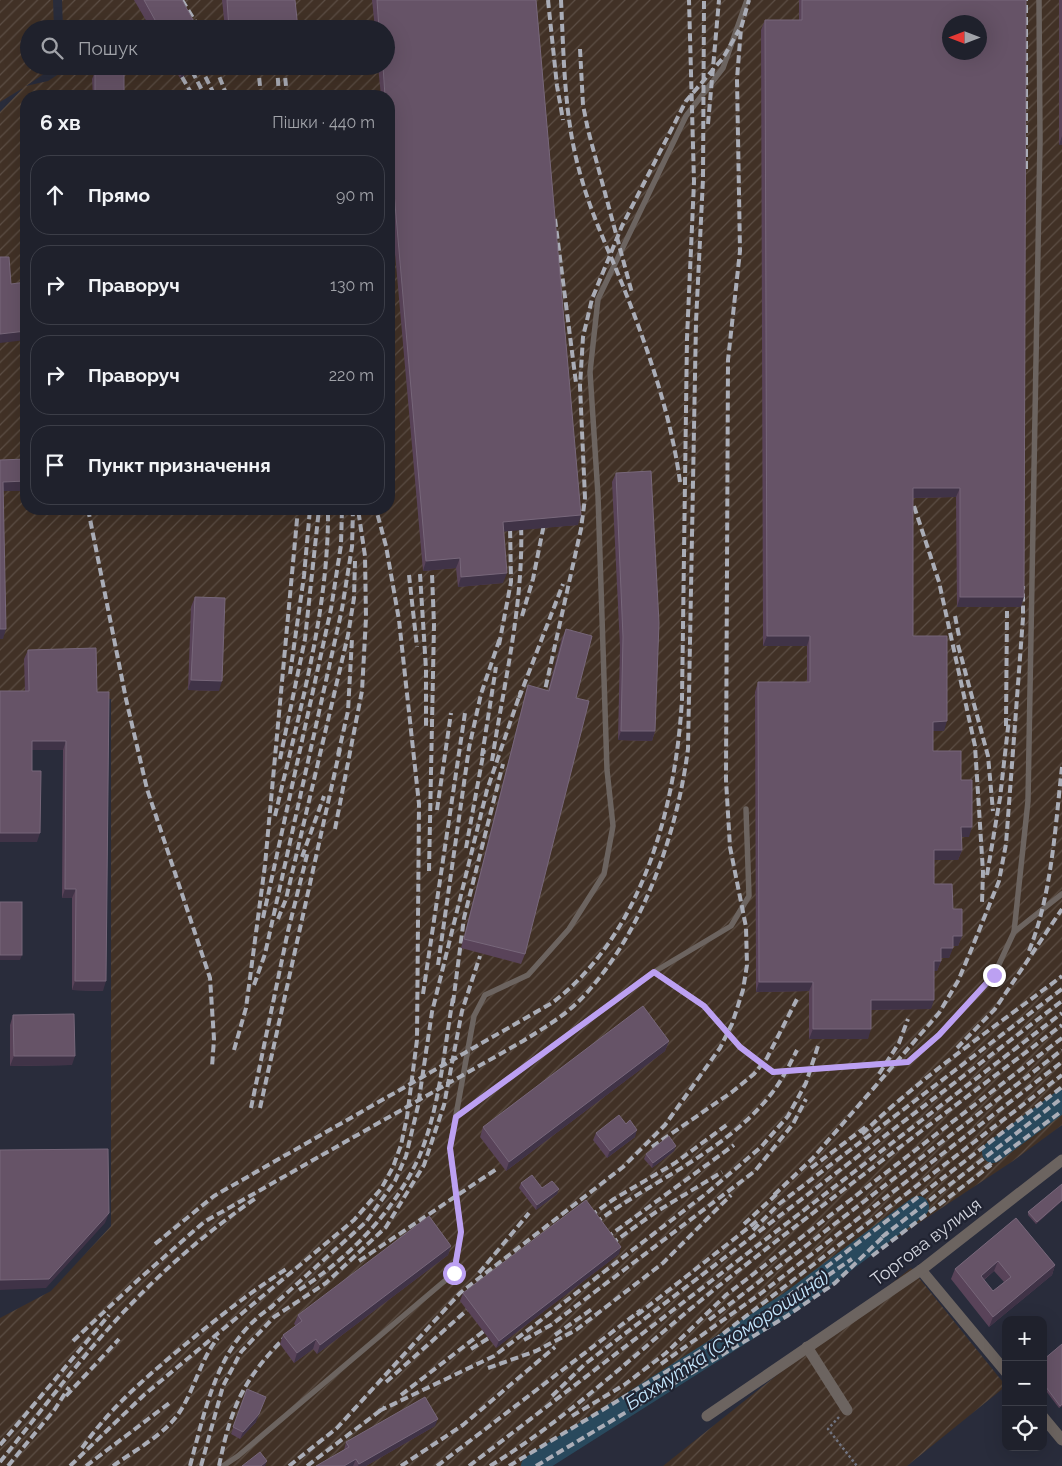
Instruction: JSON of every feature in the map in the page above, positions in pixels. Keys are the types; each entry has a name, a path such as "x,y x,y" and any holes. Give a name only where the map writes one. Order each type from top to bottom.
{"street":[{"name":"Торгова вулиця","path":"707,1416 921,1270 1062,1160"},
{"path":"921,1270 1002,1367"},
{"path":"806,1347 847,1410"},
{"path":"1047,1422 1062,1440"}],"lane":[{"path":"223,1466 238,1456 454,1273 461,1232 450,1148 474,1016 486,995 528,975 570,929 604,874 613,826 607,770 598,495 590,372 598,299 686,116 723,68 747,0"},
{"path":"654,972 704,1006 740,1047 773,1072 908,1062 939,1035 994,975 1014,932 1028,801 1040,160 1039,0"},
{"path":"456,1117 654,972 731,926 749,896 746,809"},
{"path":"1014,932 1062,894"}],"path":[{"path":"847,1410 828,1429 857,1466"}],"shaded area":[{"path":"0,0 53,0 54,20 20,20 20,75 42,75 26,86 48,81 57,75 395,75 395,20 63,20 62,0 1062,0 1062,1125 1013,1161 550,1466 0,1466 0,1318 51,1291 111,1226 111,699 0,698 0,112 20,91 20,515 395,515 395,90 21,90 23,88 0,102"},
{"path":"911,1268 1002,1381 1002,1389 907,1466 663,1466"}],"building":[{"path":"144,0 182,0 193,20 155,20"},
{"path":"227,0 295,0 297,20 228,20"},
{"path":"377,0 536,0 581,515 503,522 507,573 461,577 460,558 426,561 395,204 395,90 385,90 384,75 395,75 395,20 378,20"},
{"path":"802,0 1026,0 1024,597 960,597 960,488 913,488 913,636 947,636 947,721 933,722 933,751 961,751 961,780 972,780 972,827 961,827 962,850 934,850 934,884 952,884 953,909 962,909 962,936 953,936 953,948 941,948 941,961 934,961 934,1000 871,1000 871,1029 813,1029 813,982 759,982 758,682 810,682 810,636 767,636 765,20 802,20"},
{"path":"95,75 124,75 124,90 95,90"},
{"path":"0,257 9,257 11,284 20,283 20,332 0,334"},
{"path":"20,459 20,481 3,482 6,629 0,629 0,460"},
{"path":"651,471 659,623 655,731 621,731 623,637 616,473"},
{"path":"195,597 225,598 222,681 191,680"},
{"path":"566,629 592,636 576,698 589,701 525,954 464,939 528,685 549,691"},
{"path":"96,648 97,692 109,692 106,981 75,981 76,889 65,889 66,741 32,741 32,771 41,771 40,833 0,833 0,691 29,691 28,650"},
{"path":"0,902 22,902 22,955 0,955"},
{"path":"643,1006 669,1041 509,1162 483,1127"},
{"path":"74,1014 75,1056 14,1056 13,1015"},
{"path":"619,1115 626,1124 630,1120 637,1130 610,1151 596,1133"},
{"path":"669,1136 676,1146 653,1163 646,1154"},
{"path":"108,1149 109,1213 49,1279 0,1280 0,1150"},
{"path":"532,1175 542,1188 552,1181 559,1189 537,1205 521,1183"},
{"path":"1062,1184 1062,1200 1037,1222 1028,1212"},
{"path":"586,1200 621,1247 499,1341 463,1293"},
{"path":"429,1216 451,1246 320,1345 316,1339 297,1353 283,1335 302,1321 298,1315"},
{"path":"1016,1218 1055,1265 993,1317 955,1269","holes":["998,1261 1011,1277 993,1291 981,1276"]},
{"path":"1062,1344 1062,1404 1060,1406 1047,1388 1047,1357"},
{"path":"247,1389 266,1397 259,1414 243,1432 233,1427"},
{"path":"425,1397 438,1419 359,1464 356,1459 344,1466 316,1466 349,1447 346,1442"},
{"path":"260,1452 267,1461 261,1466 242,1466"}],"waterway":[{"name":"Бахмутка (Скоморошина)","path":"993,1152 1062,1101"},
{"name":"Бахмутка (Скоморошина)","path":"532,1466 789,1303 918,1207"}],"railway":[{"path":"182,0 194,20"},
{"path":"548,0 557,86 563,120"},
{"path":"561,0 568,113 576,158 591,207 658,382 671,432 680,482"},
{"path":"155,1244 214,1196 552,1003 583,975 609,942 631,905 649,866 662,825 672,782 682,699 687,338 694,182 689,0"},
{"path":"73,1341 204,1222 523,1041 559,1018 573,1007 601,976 621,947 638,916 653,884 665,850 683,782 688,749 696,322 703,179 704,0"},
{"path":"708,124 719,0"},
{"path":"289,1466 337,1428 460,1293 623,1167 665,1125 720,1048 732,1024 743,990 747,965 746,927 730,847 726,780 728,360 740,251 737,79 741,28 749,0"},
{"path":"1026,0 1026,169"},
{"path":"543,699 581,529 585,498 580,386 583,337 592,299 622,226 686,101 723,58 739,30"},
{"path":"580,49 583,105 588,130 632,293"},
{"path":"194,75 202,90"},
{"path":"204,75 212,90"},
{"path":"219,75 225,90"},
{"path":"259,75 260,90"},
{"path":"278,75 279,90"},
{"path":"285,75 286,90"},
{"path":"182,77 190,90"},
{"path":"555,219 576,383"},
{"path":"914,506 939,582 975,746 983,872 982,903"},
{"path":"89,515 126,699 147,789 210,978 214,1039 212,1067"},
{"path":"234,1050 246,1008 265,865 297,515"},
{"path":"290,674 304,576 309,515"},
{"path":"280,759 305,639 318,515"},
{"path":"275,816 318,625 327,548 328,515"},
{"path":"263,918 331,609 341,545 342,515"},
{"path":"254,985 265,954 342,609 352,547 353,515"},
{"path":"335,829 362,691 366,618 365,556 359,515"},
{"path":"70,1466 144,1395 354,1220 381,1189 393,1167 401,1145 407,1117 417,1040 419,804 399,620 386,546 378,515"},
{"path":"522,616 533,579 545,519"},
{"path":"492,761 516,613 521,553 521,523"},
{"path":"499,645 511,582 510,524"},
{"path":"278,919 286,899 348,635 354,598 355,561"},
{"path":"420,574 426,669 426,728"},
{"path":"429,871 434,625 432,574"},
{"path":"409,575 417,647"},
{"path":"519,698 563,584"},
{"path":"774,1195 812,1159 939,1013 958,981 972,948 999,881 1006,844 1023,618 1023,586"},
{"path":"1006,726 1007,611"},
{"path":"955,616 959,636"},
{"path":"438,965 469,748 481,694 500,638"},
{"path":"338,755 348,711 352,639"},
{"path":"958,645 988,756 993,811"},
{"path":"482,756 496,667"},
{"path":"269,1309 366,1222 395,1181 406,1156 418,1106 432,1012 487,790 521,691"},
{"path":"437,810 451,713"},
{"path":"423,994 465,713"},
{"path":"987,875 1000,798 1009,719"},
{"path":"260,1108 340,749"},
{"path":"466,848 484,750"},
{"path":"453,1003 464,918 503,764"},
{"path":"1029,951 1037,929 1048,884 1062,767"},
{"path":"302,857 324,796"},
{"path":"251,1108 288,931 308,851"},
{"path":"957,1048 995,1009 1062,909"},
{"path":"201,1466 223,1386 241,1352 274,1317 326,1283 386,1227 424,1165 444,1105 462,1011 480,956"},
{"path":"862,1134 885,1112 934,1072 1062,976"},
{"path":"753,1230 779,1204 1062,989"},
{"path":"299,1290 335,1263 368,1232 383,1215 409,1177 426,1138 437,1099 453,998"},
{"path":"652,1147 732,1092 754,1074 767,1058 797,999"},
{"path":"552,1396 585,1364 1062,1001"},
{"path":"469,1466 1062,1013"},
{"path":"879,1074 899,1043 908,1019"},
{"path":"490,1466 521,1446 581,1401 725,1281 1062,1025"},
{"path":"572,1416 624,1385 666,1353 726,1295 1062,1038"},
{"path":"379,1411 494,1356 707,1193 761,1147 788,1116 806,1083 819,1043"},
{"path":"595,1223 617,1207 688,1164 734,1132 772,1093 797,1050"},
{"path":"709,1320 1062,1050"},
{"path":"661,1364 760,1294 1062,1062"},
{"path":"509,1466 699,1352 1062,1075"},
{"path":"738,1330 774,1307 1062,1087"},
{"path":"882,1237 1062,1098"},
{"path":"524,1340 551,1325 755,1171 793,1124 806,1099"},
{"path":"985,1168 1062,1111"},
{"path":"590,1216 614,1199 675,1163 728,1124"},
{"path":"811,1168 867,1126"},
{"path":"606,1238 734,1145"},
{"path":"872,1256 991,1165"},
{"path":"359,1261 498,1168"},
{"path":"611,1244 656,1212 722,1172"},
{"path":"744,1224 779,1192"},
{"path":"488,1368 536,1351 576,1330 663,1263 731,1195"},
{"path":"0,1462 70,1374 125,1310 185,1253 256,1198"},
{"path":"479,1273 529,1213"},
{"path":"637,1315 757,1221"},
{"path":"536,1466 787,1316 835,1283 887,1233"},
{"path":"808,1289 852,1259"},
{"path":"82,1448 116,1407 154,1371 233,1306 288,1268"},
{"path":"190,1466 209,1399 227,1356 239,1337 254,1321 273,1306"},
{"path":"555,1335 592,1309"},
{"path":"386,1382 467,1310"},
{"path":"437,1466 641,1310"},
{"path":"0,1445 109,1315"},
{"path":"401,1395 484,1331"},
{"path":"219,1466 229,1425 242,1393 261,1363 290,1332"},
{"path":"113,1466 149,1442 173,1421 185,1404 207,1356 218,1338"},
{"path":"471,1349 489,1338"},
{"path":"66,1396 119,1339"},
{"path":"401,1466 463,1425 555,1347"},
{"path":"8,1466 55,1409 69,1387"},
{"path":"86,1466 172,1401"},
{"path":"307,1466 385,1407"}],"route":[{"path":"454,1273 461,1232 450,1148 456,1117 654,972 704,1006 740,1047 773,1072 908,1062 939,1035 994,975"}]}
